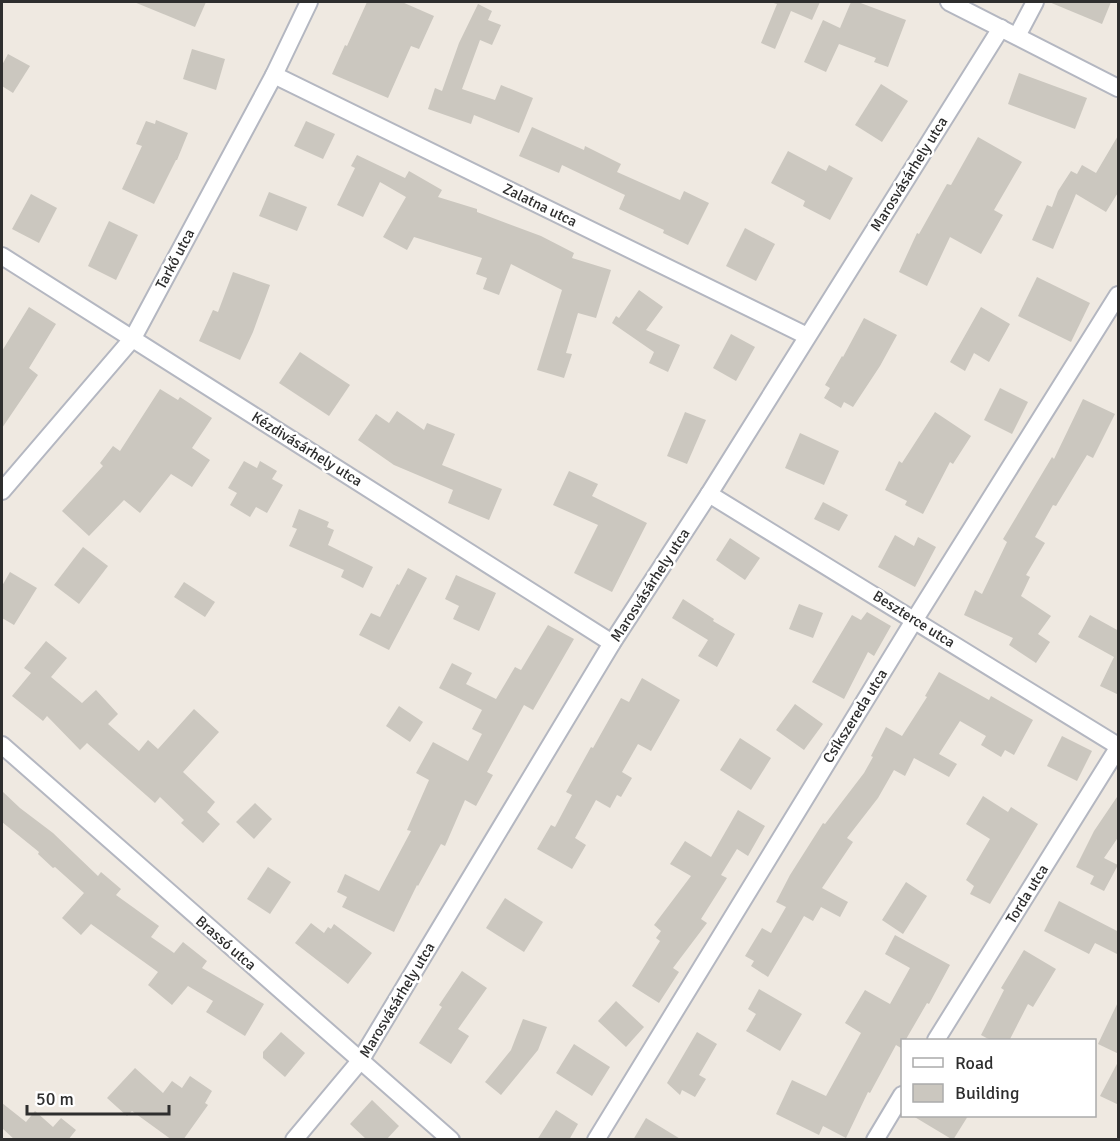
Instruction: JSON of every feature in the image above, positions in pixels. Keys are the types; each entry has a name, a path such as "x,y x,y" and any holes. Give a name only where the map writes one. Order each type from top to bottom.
{"street":[{"name":"Tarkő utca","path":"2,491 133,338 274,75 309,2"},
{"path":"949,2 1119,88"},
{"path":"1017,36 1035,2"},
{"name":"Marosvásárhely utca","path":"294,1140 360,1061 612,643 709,494 1001,28"},
{"name":"Zalatna utca","path":"274,75 807,336"},
{"name":"Kézdivásárhely utca","path":"2,256 612,643"},
{"name":"Csíkszereda utca","path":"596,1140 915,619 1119,295"},
{"name":"Beszterce utca","path":"709,494 915,619 1119,747"},
{"name":"Brassó utca","path":"2,745 451,1140"},
{"name":"Torda utca","path":"937,1039 1119,747"},
{"path":"875,1140 901,1098"}],"building":[{"path":"134,2 206,2 195,27"},
{"path":"367,2 402,2 434,16 419,49 411,46 388,98 332,74"},
{"path":"770,2 820,2 812,20 791,11 775,49 761,43 777,4"},
{"path":"851,2 858,2 906,20 888,67 874,62 876,58 839,44 826,72 804,62 823,20 840,28"},
{"path":"1049,2 1111,2 1102,24"},
{"path":"478,4 492,11 488,20 501,25 492,45 480,40 462,89 495,100 501,85 533,98 519,133 474,115 471,124 428,109 435,88 442,91 459,43"},
{"path":"192,49 225,59 216,90 183,79"},
{"path":"8,54 30,66 13,93 2,86 2,65"},
{"path":"1019,73 1087,98 1075,129 1008,104"},
{"path":"881,84 908,101 882,142 855,125"},
{"path":"156,120 188,133 154,204 122,189 142,146 136,144 146,121 155,124"},
{"path":"306,121 335,134 323,159 294,146"},
{"path":"532,127 584,150 585,146 621,164 617,172 680,200 684,191 709,203 688,245 663,233 664,230 619,209 625,195 562,165 559,173 519,156"},
{"path":"1119,134 1119,191 1106,212 1076,194 1053,249 1032,240 1047,205 1052,207 1058,191 1071,171 1077,174 1082,165 1096,173"},
{"path":"978,137 1022,162 994,210 1003,215 981,254 950,237 927,286 899,272 917,233 919,234 947,184 951,185"},
{"path":"788,151 826,171 829,165 853,178 830,220 803,206 805,201 771,183"},
{"path":"357,155 405,178 409,171 442,190 438,197 477,209 477,212 541,236 574,253 572,258 611,270 596,318 578,313 566,353 572,354 564,378 537,370 562,290 511,264 499,295 483,289 487,278 476,274 482,258 414,237 407,250 383,237 406,197 380,182 363,217 337,205 355,168 351,166"},
{"path":"269,192 307,207 297,231 259,216"},
{"path":"31,194 57,208 39,243 12,229"},
{"path":"109,221 138,235 116,280 88,266"},
{"path":"745,228 775,244 756,281 726,266"},
{"path":"233,272 270,285 240,360 199,341 213,310 218,312"},
{"path":"1037,277 1090,303 1071,342 1018,316"},
{"path":"639,290 663,307 646,330 680,345 668,372 649,363 654,352 612,323 616,316 619,318"},
{"path":"29,307 56,324 29,368 38,375 2,428 2,351"},
{"path":"981,307 1010,324 989,362 974,353 965,371 950,362"},
{"path":"864,318 897,335 853,407 844,402 841,408 824,398 830,388 825,385"},
{"path":"731,334 755,347 736,381 713,368"},
{"path":"300,352 350,385 329,416 279,383"},
{"path":"1000,388 1028,402 1012,434 984,420"},
{"path":"160,389 178,400 180,397 212,418 192,448 210,460 192,487 171,474 140,513 124,500 89,536 62,511 103,466 100,463 113,446 120,451"},
{"path":"1083,399 1115,414 1093,458 1087,455 1056,506 1053,505 1035,537 1045,543 1026,575 1030,577 1021,596 1051,616 1038,634 1050,642 1036,663 1009,645 1013,638 964,615 975,590 982,594 1007,542 1003,539 1052,457 1054,459"},
{"path":"397,411 424,430 427,423 455,434 442,465 502,489 489,520 448,503 453,490 394,465 358,440 376,414 389,423"},
{"path":"685,412 706,420 687,464 667,456"},
{"path":"935,412 971,436 953,464 950,462 923,514 905,505 907,501 885,490 899,461 902,463"},
{"path":"800,433 839,451 824,485 785,468"},
{"path":"244,461 257,468 260,461 277,471 272,479 283,485 267,513 256,507 250,517 230,505 237,493 228,488"},
{"path":"569,471 598,484 592,496 647,523 612,592 574,573 598,525 553,505"},
{"path":"823,502 848,515 839,531 814,519"},
{"path":"299,509 329,522 327,527 334,530 328,545 373,567 363,588 341,577 344,570 289,546 297,529 292,527"},
{"path":"895,535 914,546 918,537 936,547 915,587 878,567"},
{"path":"730,538 760,558 745,580 716,560"},
{"path":"83,547 108,566 79,604 54,585"},
{"path":"408,568 427,578 389,650 359,635 371,613 380,617"},
{"path":"10,572 37,588 14,625 2,618 2,586"},
{"path":"456,575 496,593 479,631 453,619 459,606 445,599"},
{"path":"184,582 215,602 205,617 174,597"},
{"path":"683,599 735,634 717,667 698,656 708,640 672,618"},
{"path":"799,604 823,613 813,638 789,629"},
{"path":"867,612 891,626 874,656 868,652 844,699 812,682 852,615 861,620"},
{"path":"1090,615 1119,631 1119,695 1100,686 1114,657 1078,637"},
{"path":"548,625 574,639 533,710 524,705 487,772 493,775 476,806 465,800 445,846 441,844 417,885 394,932 342,907 347,897 337,892 345,874 379,891 411,831 407,830 429,780 416,773 433,742 468,761 482,734 472,729 482,710 439,688 452,663 472,673 466,684 496,699 515,667 521,670"},
{"path":"46,641 67,658 51,677 82,703 96,690 118,714 108,724 139,751 148,740 158,749 194,709 219,732 183,772 215,802 207,812 220,824 203,843 181,823 184,820 160,797 155,803 87,743 80,750 47,716 43,721 12,696 31,673 24,668"},
{"path":"939,672 989,700 991,696 1033,720 1014,755 1005,750 1001,757 981,745 986,736 960,721 939,754 957,764 949,777 914,758 905,776 894,770 878,798 847,838 853,842 822,888 848,902 840,917 821,907 813,921 804,916 768,977 751,966 754,961 745,956 762,928 771,933 786,907 776,902 790,875 823,823 825,824 864,773 886,727 902,736 927,697 925,696"},
{"path":"642,678 680,700 651,751 638,744 622,772 632,778 621,797 617,795 610,808 596,800 575,838 586,845 572,869 537,849 551,825 555,827 572,795 566,792 621,698 629,702"},
{"path":"795,704 823,724 804,750 776,730"},
{"path":"399,706 423,722 410,742 386,726"},
{"path":"1062,736 1092,751 1077,781 1047,766"},
{"path":"740,738 771,758 751,790 720,770"},
{"path":"2,791 53,833 98,876 101,872 121,889 116,895 159,926 151,937 174,953 183,942 207,961 202,968 264,1004 245,1036 206,1012 213,1001 188,986 172,1005 148,985 158,972 91,924 81,935 62,918 84,893 2,822"},
{"path":"1119,794 1119,836 1104,858 1118,865 1104,891 1090,884 1094,876 1076,867 1094,831"},
{"path":"983,796 1008,812 1011,807 1038,824 990,904 970,894 974,886 966,880 990,839 966,824"},
{"path":"255,803 272,819 254,839 236,822"},
{"path":"738,810 765,826 748,856 737,849 721,875 727,878 701,919 707,923 673,968 679,972 659,1003 632,986 660,941 656,938 661,931 654,925 691,876 670,864 685,841 711,857"},
{"path":"268,867 291,882 270,914 247,899"},
{"path":"906,882 927,896 903,934 882,920"},
{"path":"505,898 543,922 524,952 486,928"},
{"path":"1059,901 1119,932 1119,955 1095,943 1089,954 1044,931"},
{"path":"311,923 324,933 334,924 372,953 348,984 295,943"},
{"path":"895,935 950,965 929,1004 927,1003 906,1039 901,1039 901,1048 896,1045 870,1093 868,1092 846,1138 823,1126 819,1135 776,1114 792,1080 826,1096 861,1033 845,1023 865,990 890,1004 910,968 885,954"},
{"path":"1024,950 1056,969 1033,1007 1028,1004 1010,1039 988,1039 981,1035 1004,990 1001,988"},
{"path":"462,971 487,988 458,1029 469,1036 451,1064 419,1043 442,1007 439,1005"},
{"path":"759,989 802,1014 780,1051 746,1031 756,1014 748,1009"},
{"path":"1119,1000 1119,1054 1098,1044"},
{"path":"616,1001 644,1027 626,1047 598,1021"},
{"path":"523,1019 547,1027 538,1050 501,1095 485,1082 511,1050"},
{"path":"281,1032 305,1053 285,1077 263,1058 263,1052"},
{"path":"697,1032 717,1044 699,1075 706,1079 695,1097 682,1090 680,1095 667,1083"},
{"path":"574,1044 610,1067 592,1096 556,1073"},
{"path":"1119,1060 1119,1105 1100,1096"},
{"path":"135,1068 163,1093 172,1081 182,1088 190,1076 212,1091 205,1103 208,1105 183,1140 172,1140 132,1111 127,1116 107,1098"},
{"path":"372,1100 399,1126 386,1140 367,1140 350,1124"},
{"path":"2,1103 26,1122 35,1111 53,1127 61,1118 76,1130 68,1140 15,1140 2,1128"},
{"path":"556,1110 578,1124 569,1140 537,1140"},
{"path":"915,1117 967,1117 953,1140"},
{"path":"646,1118 682,1140 633,1140"}]}
